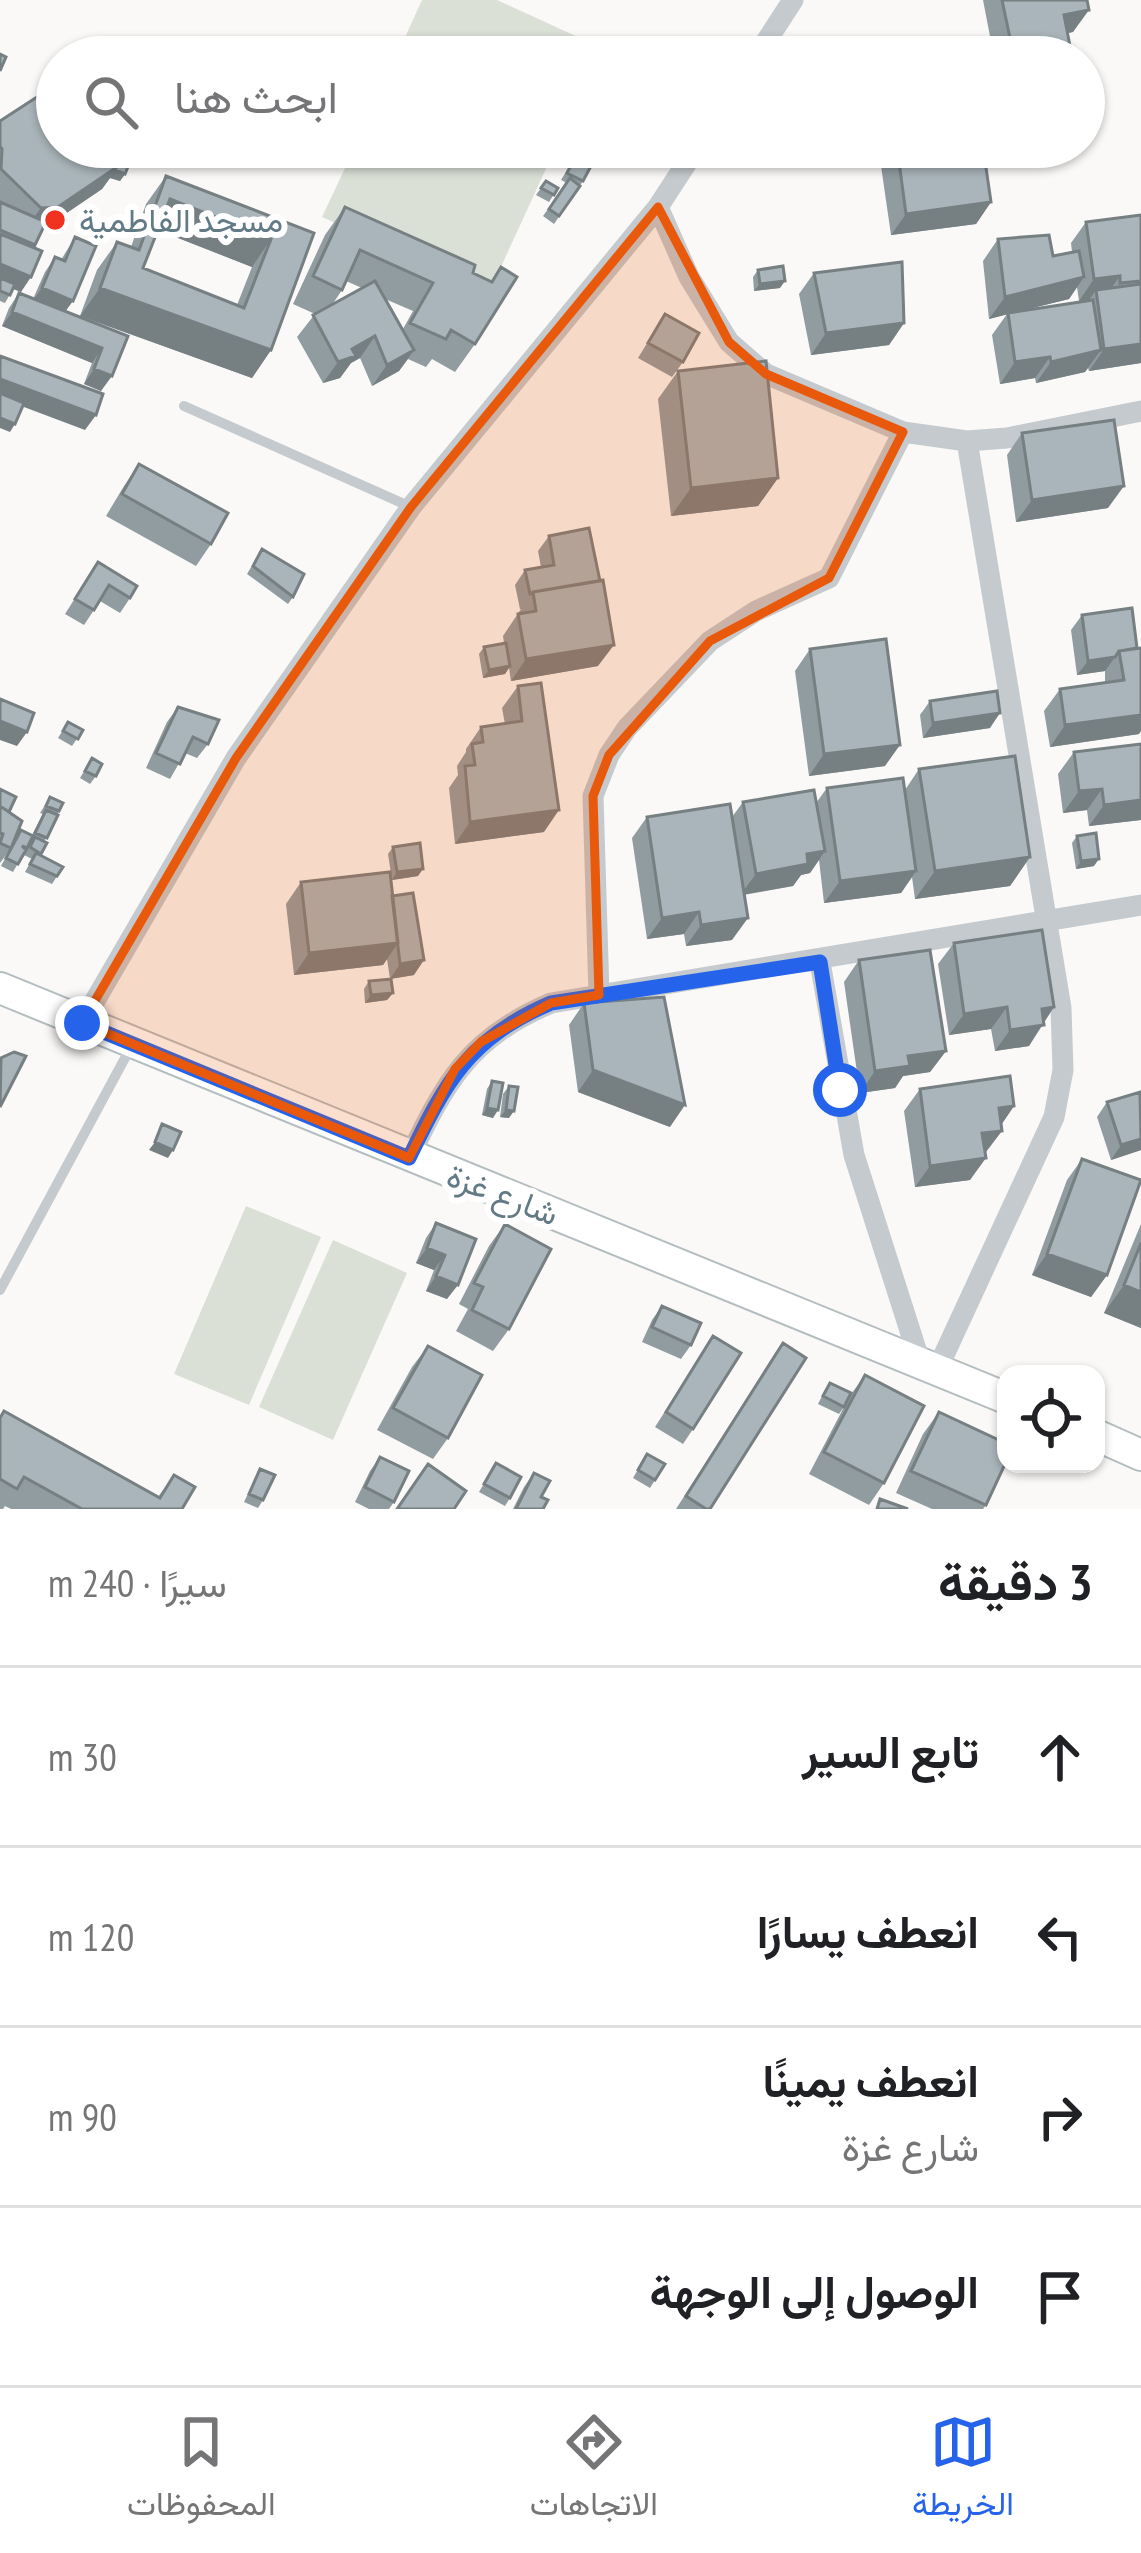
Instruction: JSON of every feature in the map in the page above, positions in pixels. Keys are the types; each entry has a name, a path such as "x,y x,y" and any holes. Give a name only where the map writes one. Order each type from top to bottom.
{"main road":[{"name":"شارع غزة","path":"0,988 997,1394"},
{"path":"1105,1440 1141,1455"}],"street":[{"path":"770,36 793,0"},
{"path":"82,1023 236,758 411,507 658,207 683,168"},
{"path":"658,207 689,277 729,342 766,374 903,432 967,441 1006,438 1141,411"},
{"path":"599,995 593,796 609,755 627,728 710,641 756,611 829,578 903,432"},
{"path":"928,1366 1054,1117 1063,1070 1048,924 967,441"},
{"path":"409,1158 455,1069 481,1042 514,1019 551,1003 820,962 1141,905"},
{"path":"820,962 854,1154 928,1366"}],"lane":[{"path":"184,406 411,507"},
{"path":"0,1290 132,1044"}],"highlighted area":[{"path":"658,207 729,342 766,374 903,432 829,578 710,641 609,755 593,796 599,995 551,1003 481,1042 455,1069 409,1158 82,1023 236,758 411,507"}],"shaded area":[{"path":"422,0 497,0 576,36 406,36"},
{"path":"345,168 546,168 489,293 322,217"},
{"path":"246,1206 321,1237 249,1405 174,1374"},
{"path":"333,1240 407,1273 333,1440 259,1407"}],"building":[{"path":"1002,0 1087,0 1089,10 1064,15 1068,36 1010,36"},
{"path":"36,98 36,168 116,168 58,207 41,208 1,169 0,121"},
{"path":"570,168 590,168 583,181 567,173"},
{"path":"900,168 986,168 991,202 906,214"},
{"path":"166,176 314,233 271,350 100,288 117,242 139,250","holes":["170,199 271,239 244,308 143,268"]},
{"path":"570,178 580,186 559,216 549,209"},
{"path":"546,181 558,188 554,195 541,188"},
{"path":"0,202 46,222 35,245 0,230"},
{"path":"345,207 475,265 473,273 492,282 501,267 517,277 475,344 451,330 446,339 410,323 433,283 360,250 342,290 313,276"},
{"path":"1141,215 1141,281 1120,283 1120,276 1094,279 1086,222"},
{"path":"0,234 42,251 31,277 0,264"},
{"path":"1049,235 1053,256 1079,251 1084,277 1005,297 998,239"},
{"path":"75,237 96,246 73,301 42,288 55,257 65,261"},
{"path":"902,262 904,323 826,333 814,273"},
{"path":"783,266 785,281 760,284 758,270"},
{"path":"0,278 15,284 10,295 0,291"},
{"path":"375,281 414,350 387,365 375,336 352,349 356,356 338,362 313,315"},
{"path":"1141,284 1141,344 1104,349 1096,290"},
{"path":"19,293 128,336 112,376 94,369 102,348 12,312"},
{"path":"1093,300 1101,350 1051,362 1050,357 1015,362 1008,313"},
{"path":"665,314 699,333 683,362 648,343"},
{"path":"0,356 103,394 96,415 0,379"},
{"path":"766,361 778,478 691,488 678,371"},
{"path":"0,393 24,403 15,424 0,418"},
{"path":"1114,420 1124,486 1032,500 1022,433"},
{"path":"139,464 228,513 211,544 122,494"},
{"path":"589,528 600,581 530,594 525,570 554,565 549,536"},
{"path":"262,549 304,574 293,597 253,566"},
{"path":"98,562 137,586 130,598 109,585 94,610 75,599"},
{"path":"603,580 614,645 526,659 518,614 536,611 533,592"},
{"path":"1132,608 1137,648 1088,661 1082,615"},
{"path":"886,639 900,745 824,754 810,649"},
{"path":"506,643 510,666 489,670 484,647"},
{"path":"1141,648 1141,715 1065,725 1060,689 1124,680 1119,651"},
{"path":"541,683 559,810 470,822 465,766 475,765 472,744 483,742 481,727 522,721 518,686"},
{"path":"997,691 1000,713 933,723 930,701"},
{"path":"0,699 34,713 27,732 0,721"},
{"path":"178,707 219,720 208,744 193,737 180,764 156,753"},
{"path":"68,722 83,730 78,739 63,731"},
{"path":"1141,744 1141,800 1104,805 1102,789 1079,791 1074,752"},
{"path":"1015,756 1030,857 935,871 919,769"},
{"path":"92,758 102,764 96,776 85,771"},
{"path":"903,778 916,871 840,881 827,788"},
{"path":"0,789 16,797 9,812 0,806"},
{"path":"814,790 825,851 807,854 808,864 756,874 743,802"},
{"path":"50,797 63,803 59,811 46,806"},
{"path":"730,804 748,918 701,925 699,912 662,918 647,817"},
{"path":"0,806 22,821 11,848 0,843"},
{"path":"46,810 58,815 47,838 35,833"},
{"path":"21,830 33,836 27,848 22,846 26,850 18,864 6,858"},
{"path":"1096,833 1099,859 1081,861 1077,836"},
{"path":"35,837 47,843 41,854 30,847"},
{"path":"420,843 423,869 397,872 393,847"},
{"path":"36,853 63,867 57,876 30,864"},
{"path":"390,872 398,943 309,953 301,882"},
{"path":"413,893 424,960 400,964 392,896"},
{"path":"1042,930 1054,1007 1042,1009 1044,1025 1010,1030 1007,1007 964,1014 954,943"},
{"path":"930,950 946,1051 908,1056 910,1066 875,1071 859,960"},
{"path":"391,979 393,993 371,995 369,981"},
{"path":"664,997 685,1105 593,1070 584,1003"},
{"path":"14,1052 26,1056 0,1107 1,1058"},
{"path":"1010,1076 1014,1106 999,1108 1002,1131 982,1133 986,1158 930,1166 920,1089"},
{"path":"492,1081 503,1083 498,1110 487,1108"},
{"path":"509,1086 518,1087 514,1111 506,1110"},
{"path":"1140,1092 1141,1139 1121,1145 1107,1102"},
{"path":"162,1124 181,1132 173,1150 155,1142"},
{"path":"1082,1159 1141,1180 1107,1275 1047,1254"},
{"path":"436,1223 476,1239 458,1285 436,1276 445,1255 427,1248"},
{"path":"505,1224 551,1249 509,1329 472,1310 483,1287 474,1283"},
{"path":"1141,1243 1141,1292 1124,1285"},
{"path":"662,1306 701,1323 691,1345 652,1327"},
{"path":"713,1336 741,1353 693,1429 666,1412"},
{"path":"783,1343 806,1358 706,1509 686,1496"},
{"path":"428,1346 482,1375 448,1438 393,1408"},
{"path":"865,1375 924,1406 884,1483 824,1452"},
{"path":"830,1383 851,1393 844,1407 823,1396"},
{"path":"4,1411 160,1498 174,1475 195,1487 182,1509 82,1509 24,1477 17,1489 0,1479"},
{"path":"939,1412 997,1439 997,1473 1001,1473 986,1505 911,1471"},
{"path":"647,1454 665,1464 655,1480 638,1470"},
{"path":"380,1457 409,1471 394,1502 365,1487"},
{"path":"496,1463 521,1477 510,1498 484,1484"},
{"path":"428,1464 466,1491 454,1509 397,1509"},
{"path":"260,1469 275,1475 263,1500 249,1494"},
{"path":"534,1473 550,1481 541,1497 548,1500 543,1509 516,1509"},
{"path":"880,1499 908,1509 877,1509"}],"place":[{"name":"مسجد الفاطمية","path":"55,220"}],"route":[{"path":"82,1023 409,1158 455,1069 481,1042 514,1019 551,1003 820,962 840,1090"}]}
